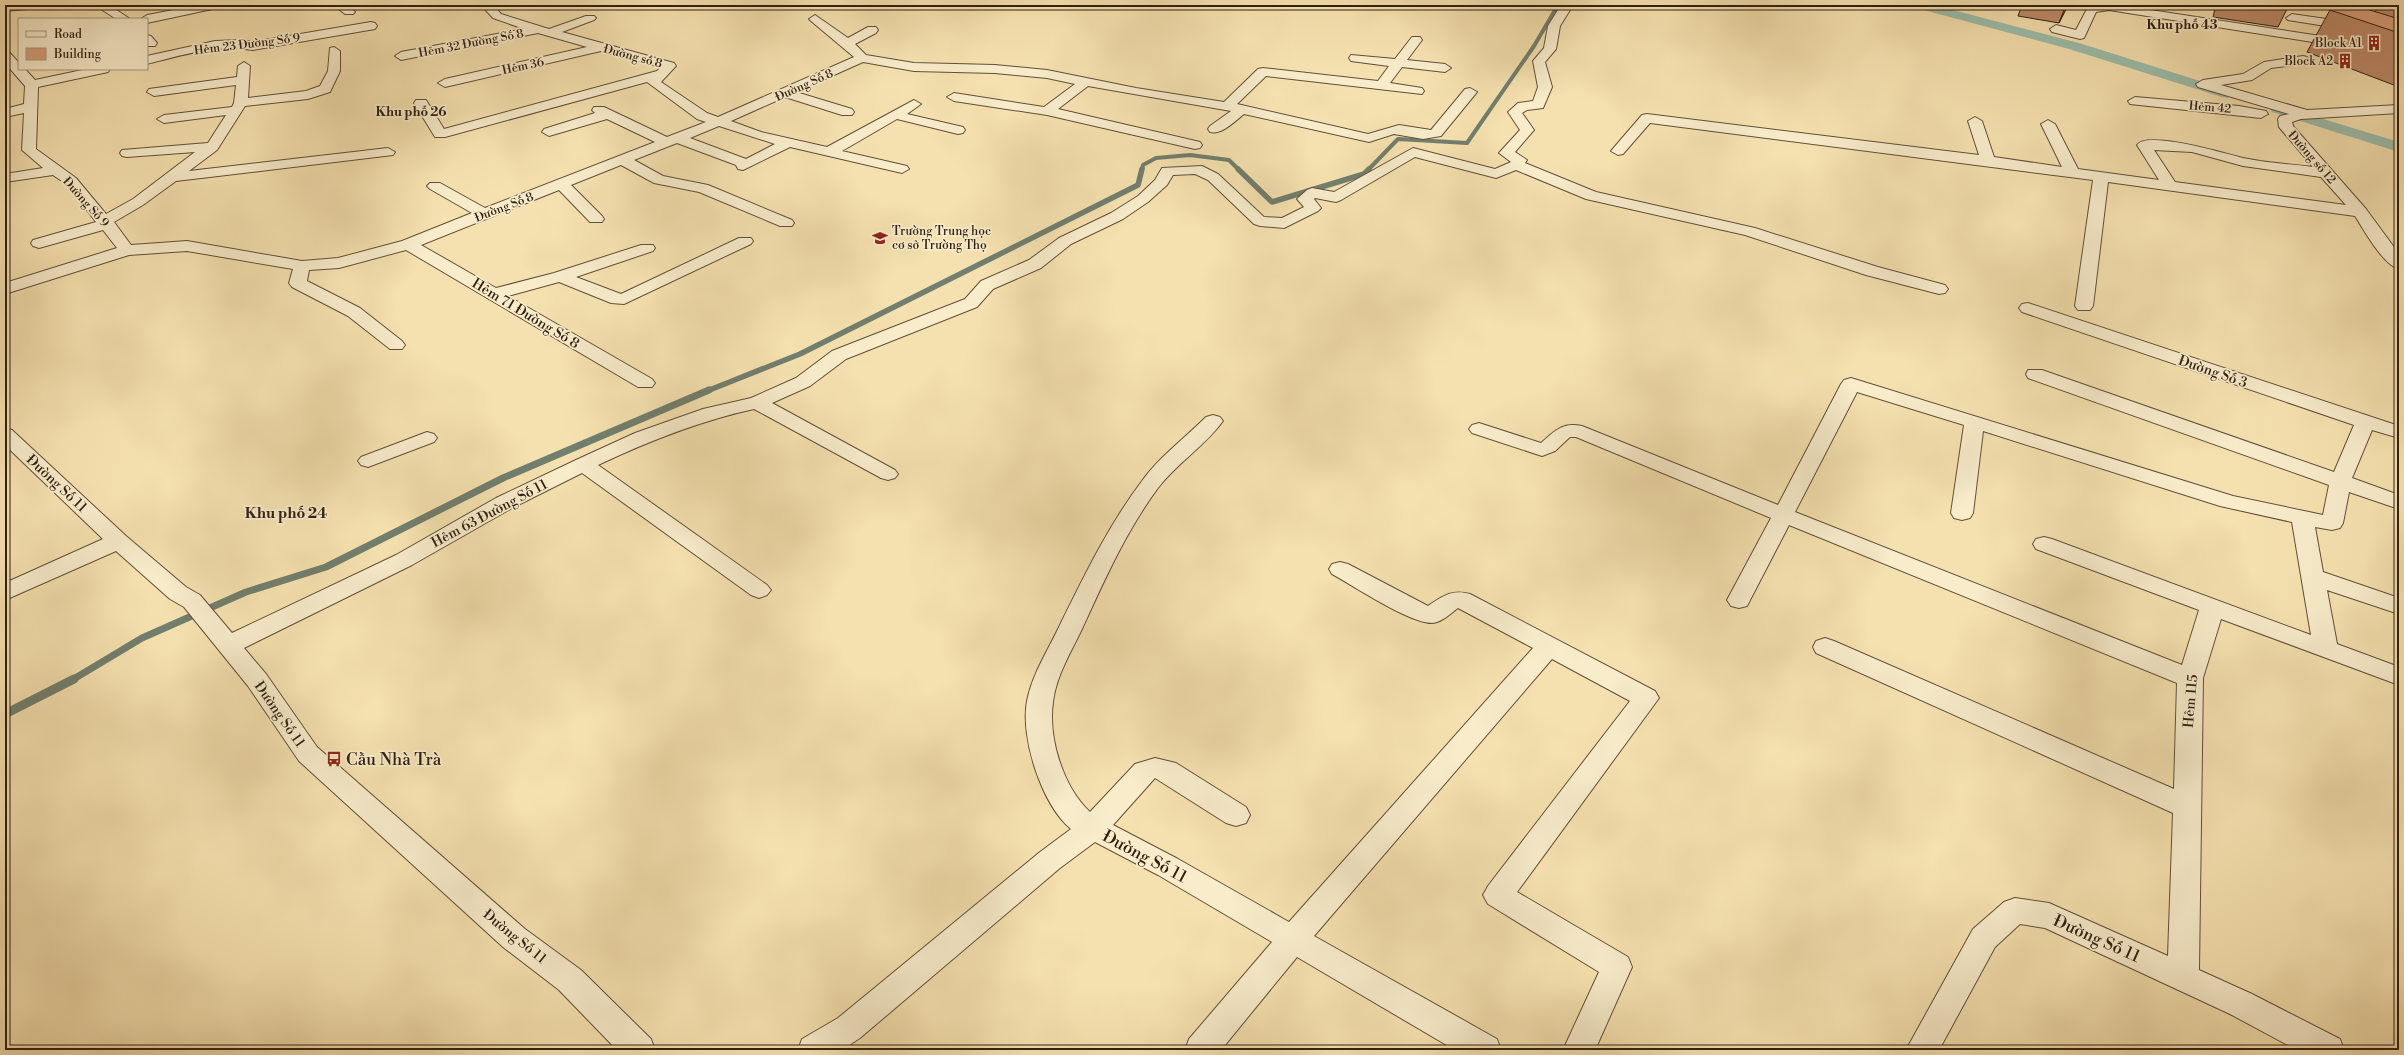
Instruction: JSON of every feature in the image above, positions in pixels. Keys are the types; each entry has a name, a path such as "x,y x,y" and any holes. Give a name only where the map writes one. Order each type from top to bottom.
{"street":[{"path":"5,8 39,5"},
{"path":"100,5 122,18"},
{"path":"148,19 216,5"},
{"name":"Đường số 8","path":"486,5 497,16 670,66 653,82 702,116 757,135 787,143 902,169"},
{"path":"1567,5 1555,22 1549,40 1550,49 1539,61 1545,87 1538,105 1523,106 1515,112 1527,130 1506,153 1520,160 1516,165 1591,196 1749,230 1872,271 1939,289"},
{"path":"2188,19 2192,5"},
{"path":"2056,29 2080,35 2092,10 2102,7 2327,41 2399,65"},
{"path":"541,29 590,18"},
{"path":"2292,18 2353,28 2399,43"},
{"path":"541,29 550,19"},
{"path":"815,19 847,43 862,58 914,67 995,68 1087,81 1136,92 1242,109 1363,138 1369,138 1392,130 1403,130 1426,136 1436,133 1470,92"},
{"name":"Hẻm 23 Đường Số 9","path":"149,50 244,43 253,46 371,26"},
{"name":"Hẻm 32 Đường Số 8","path":"401,56 541,29"},
{"path":"847,43 872,30"},
{"path":"1381,85 1416,40"},
{"name":"Hẻm 36","path":"445,83 601,47"},
{"path":"1393,50 1408,51"},
{"path":"164,120 308,95 325,89 334,71 334,51"},
{"path":"5,55 18,69"},
{"name":"Đường Số 8","path":"5,289 128,250 187,246 302,266 339,263 408,244 562,184 720,121 862,58"},
{"path":"1356,58 1445,68"},
{"path":"2296,116 2203,84 2247,77 2268,66 2303,60"},
{"path":"18,70 32,85 100,70"},
{"path":"1227,106 1263,72 1381,85 1417,91"},
{"path":"39,243 105,223 138,202 212,146 239,106 243,73 154,92"},
{"path":"421,103 440,134 661,74"},
{"path":"1047,111 1087,81"},
{"name":"Đường Số 9","path":"32,85 29,150 71,181 128,250"},
{"path":"786,93 847,112"},
{"path":"954,96 1047,111 1195,145"},
{"name":"Hẻm 42","path":"2134,101 2296,116"},
{"path":"827,153 914,104"},
{"path":"5,114 31,107"},
{"path":"1214,129 1242,109"},
{"name":"Đường số 12","path":"2399,109 2296,116 2286,127 2391,249 2399,264"},
{"path":"549,132 603,112 672,140 745,165 787,143"},
{"path":"895,115 958,130"},
{"path":"1618,151 1647,118 2072,172 2360,212"},
{"path":"1975,121 1988,161"},
{"path":"2048,124 2072,172"},
{"path":"2170,186 2144,145 2193,148 2243,162 2326,173"},
{"path":"127,153 212,146"},
{"path":"170,177 212,174 244,168 388,152"},
{"name":"Hẻm 63 Đường Số 11","path":"227,643 404,560 504,502 642,437 710,413 757,403 803,382 839,355 870,340 909,329 971,303 987,285 1035,264 1065,241 1124,212 1144,199 1162,182 1167,171 1197,169 1214,177 1260,221 1284,222 1313,208 1306,199 1312,194 1336,197 1413,152 1496,174 1516,165"},
{"path":"622,160 659,180 704,188 786,223"},
{"path":"5,178 56,170"},
{"path":"2084,306 2102,176"},
{"path":"562,184 596,219"},
{"path":"435,186 484,214"},
{"path":"560,277 617,299 624,300 745,241"},
{"name":"Hẻm 71 Đường Số 8","path":"408,244 645,383"},
{"path":"494,294 560,277 647,248"},
{"path":"302,266 298,282 354,312 396,345"},
{"name":"Đường Số 3","path":"2028,308 2365,422 2399,432"},
{"path":"2035,374 2341,480 2399,502"},
{"path":"1739,600 1851,384 2228,501 2302,518 2332,523 2341,480 2365,422"},
{"path":"757,403 888,474"},
{"path":"1213,421 1150,484 1110,548 1049,672 1040,701 1039,725 1045,756 1057,787 1068,808 1080,820 1093,828 1145,771 1155,768 1166,770 1236,815"},
{"path":"1962,513 1974,422"},
{"path":"1480,429 1542,450 1546,449 1564,431 1576,430 1783,515 2190,678"},
{"name":"Đường Số 11","path":"5,434 118,541 178,593 192,601 257,680 308,754 514,938 570,980 639,1050"},
{"path":"368,461 427,438"},
{"path":"583,464 760,590"},
{"path":"2302,518 2325,644 2319,647"},
{"path":"5,592 118,541"},
{"path":"2044,544 2399,676"},
{"path":"1340,569 1420,612 1432,615 1455,599 1462,600 1646,698 1498,895 1617,967 1579,1050"},
{"path":"2313,577 2399,606"},
{"name":"Hẻm 115","path":"2183,977 2185,806 2190,678 2211,613 2211,606"},
{"path":"1201,1050 1292,940 1549,646"},
{"path":"1825,647 2185,806"},
{"name":"Đường Số 11","path":"814,1050 849,1028 1050,860 1093,828 1168,867 1292,940 1485,1050"},
{"name":"Đường Số 11","path":"1922,1050 1984,938 2015,911 2049,916 2241,1004 2328,1050"}],"building":[{"path":"2386,5 2399,5 2399,9"},
{"path":"2357,6 2399,19 2399,33 2330,10"}],"waterway":[{"path":"1368,170 1398,139 1467,143 1534,46 1558,5"},
{"path":"1920,5 2074,46 2227,94"},
{"path":"2277,109 2399,147"},
{"path":"1142,170 1143,165 1156,158 1190,155 1229,160 1238,169"},
{"path":"707,391 800,354 1138,185 1142,169"},
{"path":"1238,169 1272,202 1364,174 1368,170"},
{"path":"72,680 142,638 246,592 326,567 503,478 709,390"},
{"path":"5,714 74,679"}],"place":[{"name":"Block A1","path":"2374,43"},
{"name":"Block A2","path":"2345,61"},
{"name":"Trường Trung học cơ sở Trường Thọ","path":"880,238"},
{"name":"Cầu Nhà Trà","path":"334,759"}],"district":[{"name":"Khu phố 43","path":"2182,24"},
{"name":"Khu phố 26","path":"411,111"},
{"name":"Khu phố 24","path":"286,513"}]}
